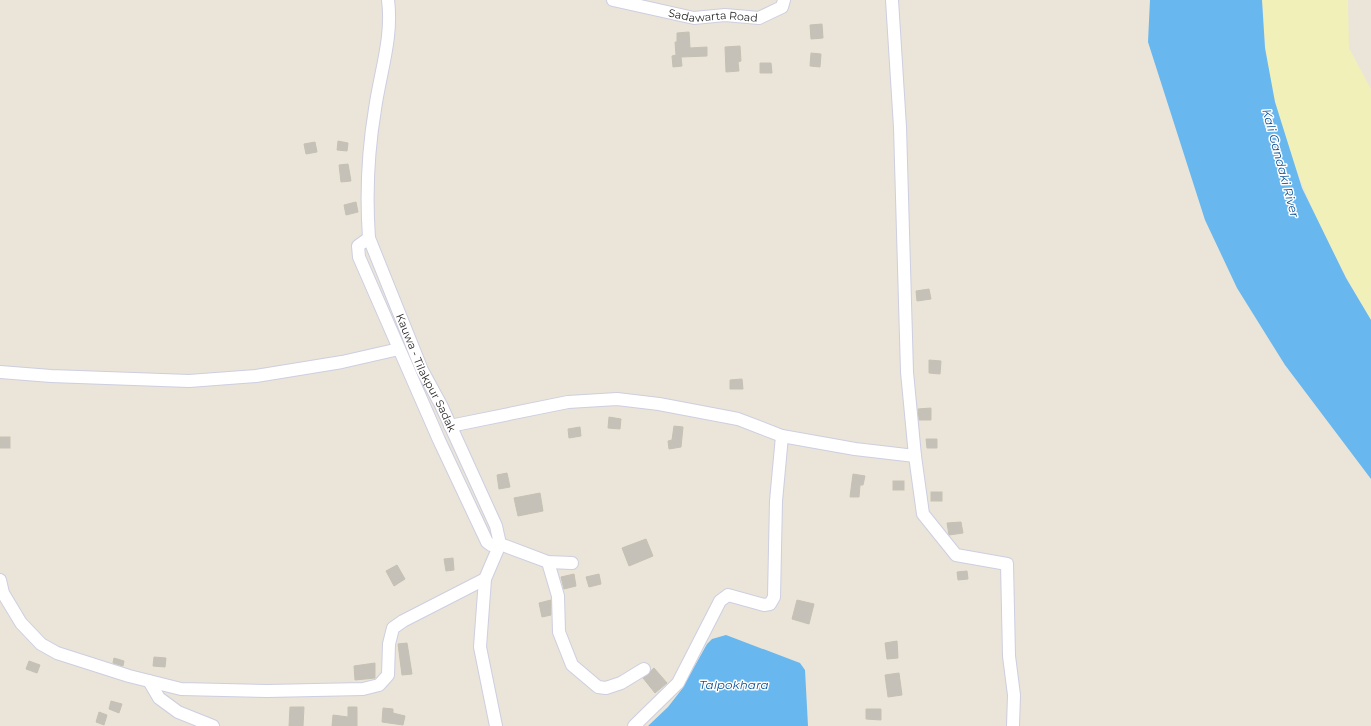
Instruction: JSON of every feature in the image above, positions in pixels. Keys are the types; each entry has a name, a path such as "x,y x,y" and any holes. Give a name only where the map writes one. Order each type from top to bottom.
{"street":[{"name":"Sadawarta Road","path":"613,0 694,18 724,15 759,18 782,7 784,0"},
{"path":"892,0 900,127 907,372 914,456 923,514 956,555 1007,564 1009,656 1014,695 1013,726"},
{"name":"Kauwa - Tilakpur Sadak","path":"389,6 388,39 375,109 370,159 369,238 404,329 496,526 500,544"},
{"path":"369,238 358,246 359,257 399,349 487,542 491,545 500,544 548,562 572,563"},
{"path":"0,372 51,376 189,381 256,376 342,362 399,349"},
{"path":"450,426 568,402 618,399 659,404 738,419 782,436 855,449 914,456"},
{"path":"634,726 678,683 720,601 728,595 764,605 770,604 774,597 776,501 782,436"},
{"path":"496,726 480,647 485,579 500,544"},
{"path":"548,562 558,596 559,632 572,665 598,687 606,688 621,683 644,669"},
{"path":"0,580 3,593 21,623 41,644 56,653 181,689 267,691 363,689 379,685 388,675 389,644 393,628 403,621 485,579"},
{"path":"149,681 159,698 178,712 213,726"}],"sand":[{"path":"1262,0 1348,0 1349,48 1371,89 1371,320 1328,242 1315,215 1303,187 1283,131 1269,77"}],"water":[{"name":"Kali Gandaki River","path":"1150,0 1262,0 1265,48 1275,102 1302,188 1346,278 1371,320 1371,479 1285,365 1237,288 1205,220 1148,42"},
{"name":"Talpokhara","path":"726,635 800,663 805,670 808,726 648,726 668,707 682,689 707,644 712,639"}],"building":[{"path":"822,24 823,38 811,39 810,25"},
{"path":"689,32 690,48 707,47 707,56 681,57 682,66 673,67 672,56 676,55 675,42 677,42 677,33"},
{"path":"740,46 741,61 738,62 739,71 726,72 725,47"},
{"path":"811,53 821,54 820,67 810,66"},
{"path":"760,63 771,63 772,73 760,73"},
{"path":"338,141 348,143 347,151 337,150"},
{"path":"315,142 317,152 306,154 304,144"},
{"path":"348,164 351,181 341,182 339,165"},
{"path":"356,202 358,212 346,215 344,205"},
{"path":"929,289 931,299 917,301 916,291"},
{"path":"929,360 941,361 940,374 929,373"},
{"path":"742,379 743,389 730,389 730,380"},
{"path":"931,408 931,420 919,420 918,409"},
{"path":"609,417 621,419 620,429 608,428"},
{"path":"674,426 683,427 681,447 669,449 668,441 672,440"},
{"path":"580,427 581,436 569,438 568,429"},
{"path":"0,437 10,437 10,448 0,448"},
{"path":"926,439 937,439 937,448 927,448"},
{"path":"507,473 510,487 499,489 497,475"},
{"path":"853,474 865,476 863,485 860,485 859,497 850,497"},
{"path":"893,481 904,481 904,490 893,490"},
{"path":"931,492 942,492 942,501 931,501"},
{"path":"540,493 543,511 518,516 514,498"},
{"path":"961,522 963,533 949,535 947,523"},
{"path":"646,539 653,556 629,566 622,548"},
{"path":"453,558 454,570 446,571 444,559"},
{"path":"397,565 405,579 394,586 386,571"},
{"path":"967,571 968,579 958,580 957,572"},
{"path":"574,574 576,586 564,589 561,577"},
{"path":"599,574 601,584 589,587 586,577"},
{"path":"551,600 551,615 542,617 539,603"},
{"path":"797,600 814,604 809,624 792,619"},
{"path":"897,641 898,658 887,659 885,643"},
{"path":"407,643 412,674 402,675 398,644"},
{"path":"154,657 166,658 165,667 153,666"},
{"path":"114,658 124,661 123,666 113,663"},
{"path":"29,661 40,665 37,673 26,669"},
{"path":"375,663 375,678 355,680 354,666"},
{"path":"654,668 667,683 655,693 643,678"},
{"path":"899,673 902,695 888,697 885,675"},
{"path":"111,701 122,704 119,713 109,709"},
{"path":"290,707 304,707 303,726 289,726"},
{"path":"348,707 357,707 357,726 332,726 333,715 348,717"},
{"path":"383,708 393,709 393,713 405,716 403,725 382,722"},
{"path":"866,709 881,709 881,720 866,719"},
{"path":"99,712 107,715 104,725 96,722"}]}
